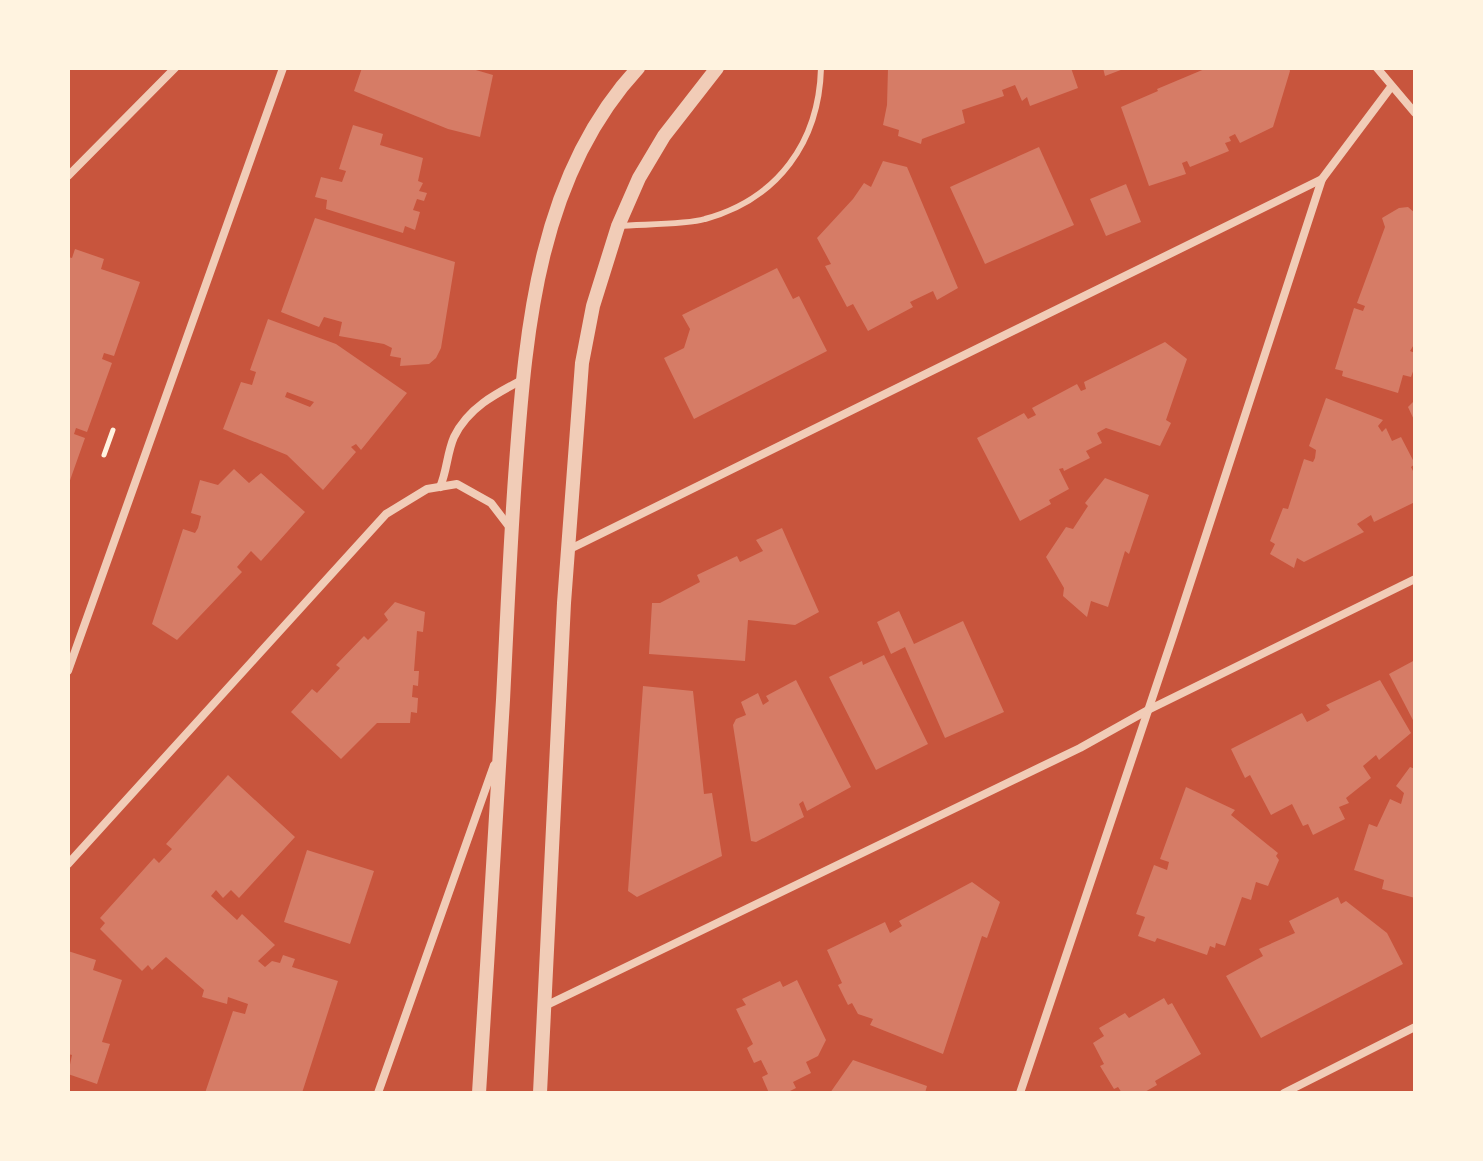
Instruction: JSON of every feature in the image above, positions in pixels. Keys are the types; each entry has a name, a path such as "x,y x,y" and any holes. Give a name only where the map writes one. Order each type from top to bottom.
{"street":[{"path":"68,176 175,68"},
{"path":"68,671 283,68"},
{"path":"479,1093 511,529 522,380 537,283 553,221 574,165 601,114 638,68"},
{"path":"540,1093 568,550 582,363 593,306 618,226 639,178 664,136 717,68"},
{"path":"1377,68 1415,113"},
{"path":"1020,1093 1322,179 1391,87"},
{"path":"568,550 1322,179"},
{"path":"440,487 447,472 455,436 472,411 488,398 522,380"},
{"path":"68,864 386,514 427,489 457,484 491,503 511,529"},
{"path":"544,1007 1080,748 1148,710 1415,579"},
{"path":"378,1093 500,749"},
{"path":"1284,1093 1415,1027"}],"lane":[{"path":"618,226 704,220 745,202 774,183 796,156 814,120 821,68"}],"path":[{"path":"104,455 113,430"}],"building":[{"path":"362,68 469,68 493,75 480,137 448,129 354,91"},
{"path":"888,68 1071,68 1078,88 1030,106 1027,97 1022,101 1015,85 1002,90 1004,96 962,110 965,123 922,139 921,144 898,136 899,130 883,125"},
{"path":"1103,68 1126,68 1105,76"},
{"path":"1207,68 1289,68 1273,127 1240,143 1235,134 1229,137 1231,141 1225,143 1229,151 1190,167 1187,161 1182,163 1186,174 1149,186 1121,107"},
{"path":"353,125 383,134 380,145 423,158 418,181 423,183 419,191 427,193 424,201 417,199 413,210 420,212 415,230 405,226 403,233 326,209 327,200 315,197 321,177 342,182 346,171 339,169"},
{"path":"1039,147 1074,225 985,264 950,187"},
{"path":"883,161 907,167 958,288 937,300 933,291 910,302 913,307 868,331 853,304 847,307 825,266 831,264 817,238 864,183 871,187"},
{"path":"1126,184 1141,222 1106,236 1090,199"},
{"path":"1408,207 1415,213 1415,343 1410,351 1415,353 1415,366 1411,377 1403,375 1398,393 1342,376 1343,371 1335,369 1354,308 1363,311 1365,306 1357,303 1385,227 1382,218 1399,208"},
{"path":"315,218 455,262 441,348 429,364 400,366 401,358 390,356 392,348 384,344 339,336 342,322 324,317 319,327 281,312"},
{"path":"75,249 104,259 101,269 140,282 114,356 104,353 102,359 112,363 87,432 76,428 74,434 85,438 68,486 68,257 72,258"},
{"path":"777,268 793,299 799,296 827,351 694,419 664,358 684,348 690,329 682,315"},
{"path":"268,319 336,344 407,393 361,450 356,444 351,447 356,452 323,490 287,455 223,429 241,382 252,385 256,372 250,370","holes":["287,392 314,402 310,407 285,397"]},
{"path":"1165,342 1187,359 1166,420 1171,423 1160,446 1106,428 1097,433 1102,443 1086,451 1090,458 1064,471 1063,468 1059,469 1069,489 1049,500 1051,504 1020,521 977,438 1024,413 1028,419 1036,415 1032,408 1077,384 1081,391 1086,389 1084,382"},
{"path":"1326,398 1383,420 1378,426 1382,432 1386,428 1392,441 1401,437 1415,464 1411,467 1415,475 1415,502 1374,522 1371,515 1357,524 1364,532 1304,562 1297,558 1294,568 1270,554 1275,544 1270,541 1283,508 1288,509 1304,459 1313,462 1315,458 1316,450 1309,446"},
{"path":"1415,400 1415,422 1408,407"},
{"path":"234,469 249,483 261,473 305,512 261,561 251,551 237,567 242,572 177,640 152,624 183,529 195,533 198,528 201,516 191,513 200,480 218,485"},
{"path":"1105,478 1149,495 1129,554 1125,551 1108,607 1091,601 1087,617 1063,596 1064,588 1046,557 1066,527 1073,529 1088,506 1085,503"},
{"path":"782,528 819,612 795,625 748,620 745,661 649,654 652,603 660,603 700,582 697,575 737,556 740,562 763,551 756,540"},
{"path":"395,602 425,612 423,632 417,631 414,671 419,671 418,686 413,685 412,697 418,698 417,713 411,712 410,723 377,723 341,759 291,712 312,689 317,693 340,668 336,665 364,636 368,640 388,620 384,614"},
{"path":"899,611 914,644 963,621 1004,712 945,738 905,647 891,654 877,622"},
{"path":"884,655 928,744 876,770 829,677 862,661 863,665"},
{"path":"1415,660 1415,724 1389,674"},
{"path":"796,680 851,787 807,811 803,801 799,804 804,817 756,842 751,841 733,725 736,719 746,715 741,702 758,693 763,705 769,701 766,696"},
{"path":"1380,680 1411,733 1379,760 1376,755 1363,766 1371,778 1346,798 1349,803 1339,807 1345,819 1313,835 1308,824 1303,826 1292,804 1271,815 1250,775 1245,778 1231,749 1302,713 1307,722 1330,710 1326,705"},
{"path":"643,686 693,691 704,794 712,793 722,856 637,897 628,891"},
{"path":"1410,767 1415,769 1415,898 1382,889 1384,880 1354,870 1369,824 1377,827 1390,799 1401,804 1404,793 1396,786"},
{"path":"228,775 295,837 239,898 231,890 223,898 216,890 211,896 237,920 242,914 275,945 258,961 265,967 272,961 280,963 283,955 295,959 292,967 338,981 302,1093 205,1093 233,1011 245,1014 248,1004 228,997 227,1004 202,997 204,990 166,957 152,970 148,965 142,971 100,929 105,923 100,918 154,858 159,863 172,849 166,844"},
{"path":"1186,787 1235,810 1231,815 1278,853 1276,856 1279,860 1268,886 1256,882 1251,900 1242,897 1225,946 1216,943 1215,948 1210,946 1207,955 1157,938 1155,942 1138,936 1145,917 1136,914 1154,865 1167,870 1169,862 1160,859"},
{"path":"307,850 374,871 350,944 284,922"},
{"path":"972,882 1000,902 987,938 982,936 943,1054 870,1025 873,1019 858,1014 852,1003 848,1005 827,950 885,922 890,933 902,926 899,921"},
{"path":"1338,897 1341,904 1346,901 1387,933 1403,964 1261,1038 1226,976 1263,956 1259,949 1295,933 1289,921"},
{"path":"68,951 96,960 93,970 122,980 102,1042 110,1044 97,1084 68,1074 72,1055 68,1054"},
{"path":"797,980 826,1040 818,1056 806,1062 811,1073 793,1082 796,1088 786,1093 769,1093 762,1077 768,1074 761,1060 754,1063 747,1048 753,1044 736,1009 746,1005 742,999 780,981 783,987"},
{"path":"1164,998 1168,1005 1172,1003 1201,1054 1155,1081 1157,1085 1143,1093 1122,1093 1118,1087 1114,1089 1100,1066 1104,1064 1093,1043 1104,1036 1099,1028 1125,1013 1129,1018"},
{"path":"853,1060 927,1086 925,1093 830,1093"}]}
